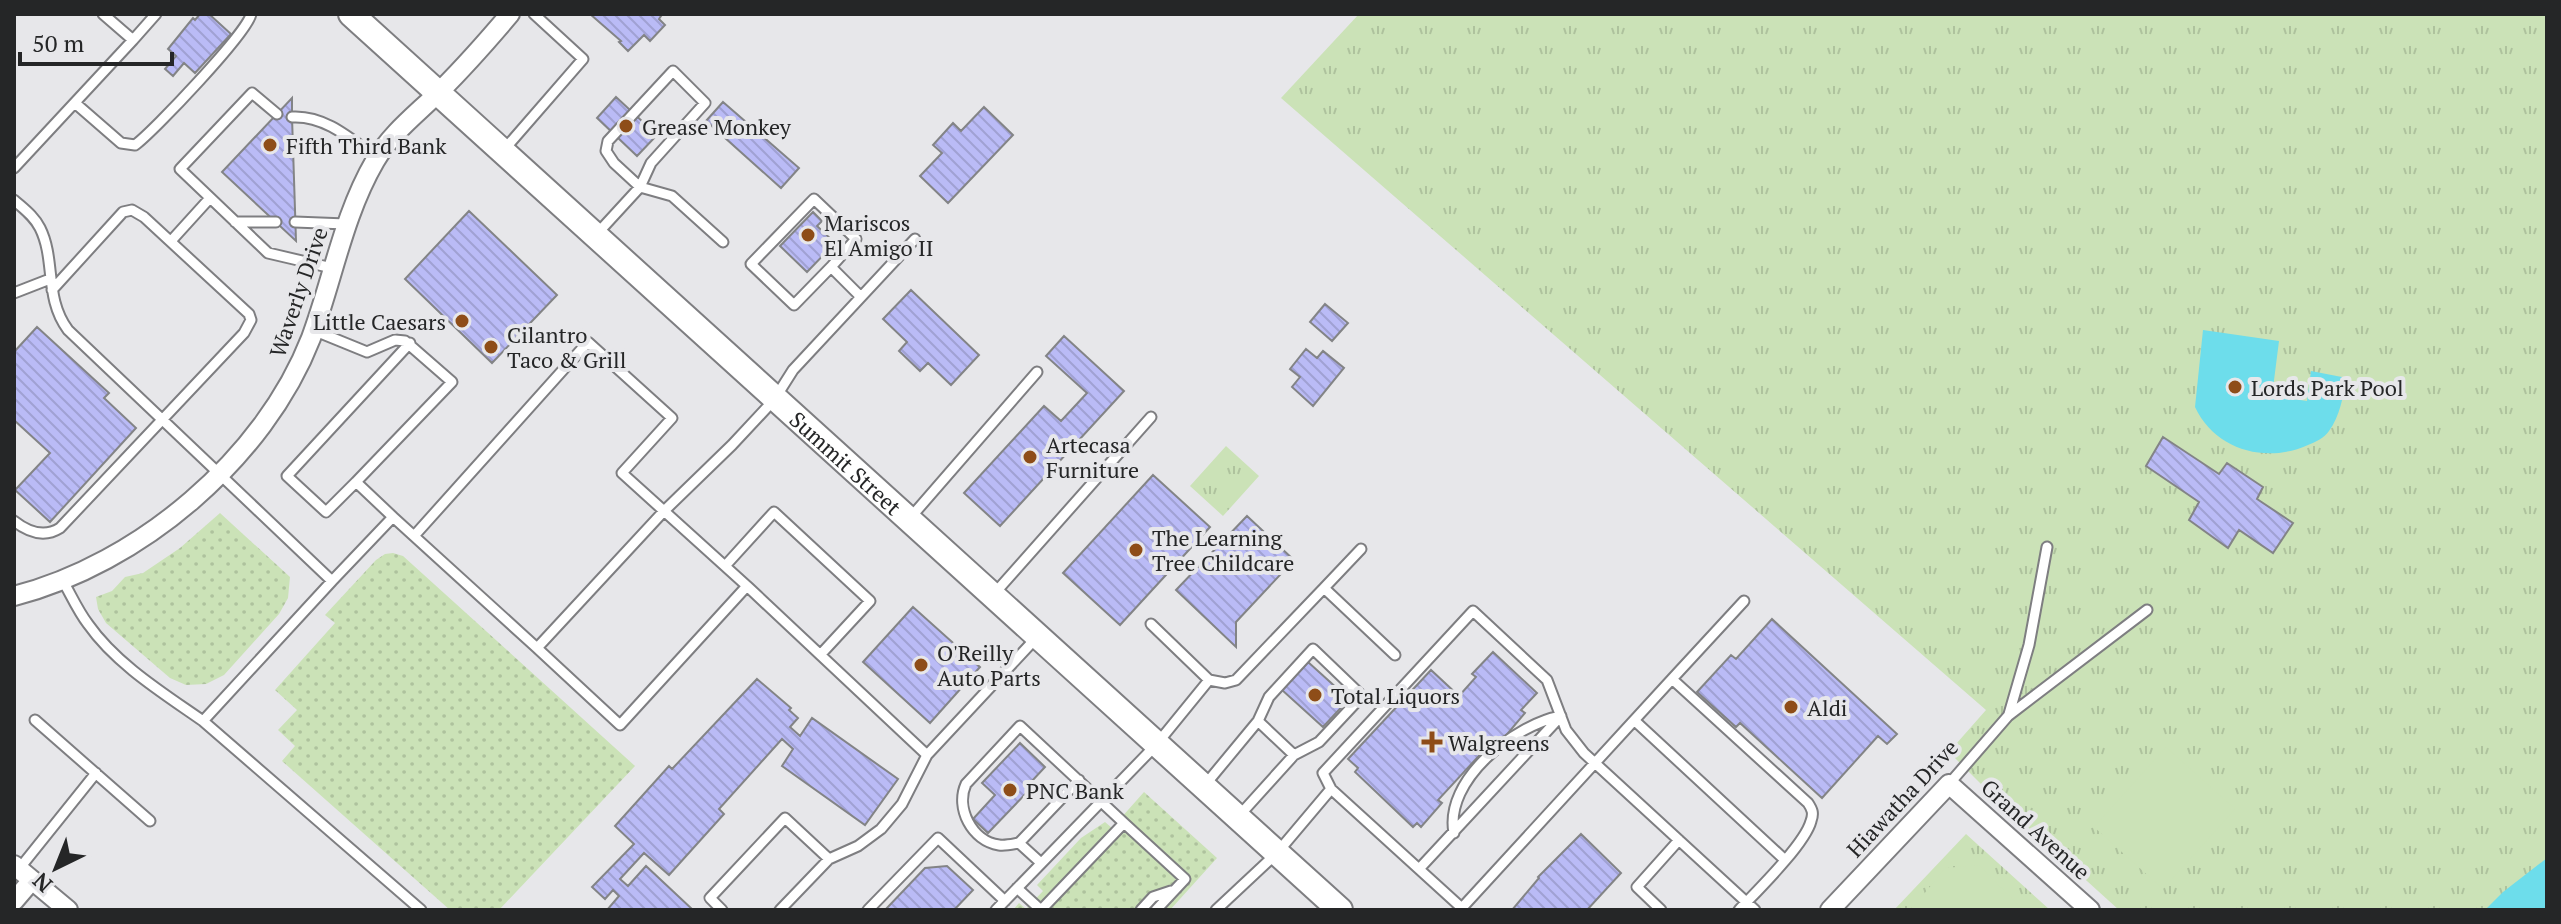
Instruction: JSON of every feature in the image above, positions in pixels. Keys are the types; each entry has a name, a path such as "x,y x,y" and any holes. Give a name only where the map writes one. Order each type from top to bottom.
{"main road":[{"name":"Summit Street","path":"351,14 1340,910"}],"street":[{"name":"Waverly Drive","path":"14,596 63,581 95,566 156,529 220,474 262,423 292,379 313,330 358,192 377,158 401,126 438,93 510,14"},
{"name":"Hiawatha Drive","path":"1830,910 1949,784"},
{"name":"Grand Avenue","path":"1949,784 2090,910"},
{"path":"14,901 22,871 68,910"}],"lane":[{"path":"103,14 133,40"},
{"path":"14,168 156,14"},
{"path":"75,103 121,143 135,145 246,26 251,14"},
{"path":"503,151 583,59 534,14"},
{"path":"595,237 640,187 651,163 705,103 673,71 608,141 606,148 610,157 640,187 672,196 723,242"},
{"path":"277,114 252,93 180,169 268,253 332,268"},
{"path":"292,117 322,121 377,158"},
{"path":"171,241 210,198"},
{"path":"814,199 856,239 831,267 794,305 751,264 814,199"},
{"path":"14,200 39,226 56,309 68,330 332,581"},
{"path":"14,521 33,532 58,530 244,333 251,320 244,309 171,241 138,213 126,211 52,290"},
{"path":"235,222 276,222"},
{"path":"295,222 346,224"},
{"path":"537,648 664,511 774,400 793,370 915,239"},
{"path":"831,267 860,296"},
{"path":"14,293 50,279"},
{"path":"313,330 367,352 398,339 410,343 452,382 326,512 287,476 410,343"},
{"path":"414,536 588,342 672,418 622,473 927,755"},
{"path":"909,520 1037,372"},
{"path":"991,596 1151,417"},
{"path":"356,482 620,725 747,586"},
{"path":"725,566 774,512 870,601 821,654"},
{"path":"203,721 393,517"},
{"name":"Hiawatha Drive","path":"2008,716 2029,645 2047,547"},
{"path":"1151,624 1209,680 1225,683 1236,680 1361,549"},
{"path":"63,581 99,639 128,665 203,721 421,910"},
{"path":"1324,588 1395,655"},
{"path":"1744,601 1635,721 1596,763 1460,909 1331,789 1323,777 1326,768 1473,611 1547,680 1570,736 1596,763 1679,840 1742,906 1755,910"},
{"name":"Hiawatha Drive","path":"1949,784 2008,716 2147,610"},
{"path":"780,910 829,859 858,846 881,829 902,804 927,755 1037,637"},
{"path":"1203,787 1258,721 1269,697 1313,649 1362,696 1319,742 1294,755 1238,817"},
{"path":"1672,679 1811,808 1812,817 1807,832 1742,906"},
{"path":"996,910 1156,745 1209,680"},
{"path":"1454,833 1454,803 1483,763 1513,735 1543,719 1561,716"},
{"path":"1419,869 1561,716"},
{"path":"35,720 150,821"},
{"path":"1258,721 1294,755"},
{"path":"1635,721 1784,859"},
{"path":"1079,780 1019,843 1002,845 986,840 968,823 962,806 966,784 1020,726 1079,780 1185,879 1156,910"},
{"path":"22,871 96,773"},
{"path":"1232,910 1220,906 1277,853 1331,789"},
{"path":"722,910 710,898 785,818 829,859"},
{"path":"1017,888 1041,910 1124,823"},
{"path":"868,910 938,838 1005,901"},
{"path":"1661,910 1637,887 1679,840"},
{"path":"1019,843 1041,863"},
{"path":"1141,910 1153,897 1175,890"}],"green space":[{"path":"1359,14 2547,14 2547,910 2119,910 1949,752 1986,710 1281,98"},
{"path":"1226,446 1259,476 1223,516 1190,486"},
{"path":"220,513 290,577 288,598 279,614 224,675 206,684 186,685 170,678 106,623 98,609 96,597 112,591 125,577 143,573 180,548"},
{"path":"393,553 403,556 635,766 499,910 450,910 282,761 295,746 278,730 297,710 275,690 335,623 325,615 376,560"},
{"path":"2166,747 2235,809 2163,889 2094,827"},
{"path":"1144,792 1217,858 1170,910 1013,910 1019,903 1026,909 1043,891 1037,885 1081,838 1105,822 1112,828"},
{"path":"1966,834 2050,910 1894,910"},
{"path":"1979,865 2023,910 1911,910 1945,868"}],"water":[{"name":"Lords Park Pool","path":"2203,330 2279,341 2272,396 2307,401 2311,371 2347,378 2338,412 2327,433 2308,445 2275,453 2243,449 2215,434 2195,407"},
{"path":"2547,858 2547,910 2485,910 2503,892"}],"building":[{"path":"200,14 209,14 231,34 195,73 184,63 173,76 165,69 176,56 168,49 193,18 195,20"},
{"path":"590,14 658,14 665,25 650,41 644,35 628,51"},
{"name":"Grease Monkey","path":"616,97 657,135 637,156 597,118"},
{"name":"Fifth Third Bank","path":"292,98 292,117 296,241 222,172"},
{"path":"723,102 799,168 781,188 706,121"},
{"path":"984,107 1013,135 948,203 920,176 942,153 933,145 953,123 961,131"},
{"path":"469,211 557,295 492,363 405,279"},
{"name":"Mariscos El Amigo II","path":"813,212 822,221 817,226 835,243 807,272 780,246"},
{"path":"911,290 979,355 951,385 928,363 920,371 899,351 907,342 883,319"},
{"path":"1325,304 1348,323 1332,341 1310,322"},
{"path":"37,327 109,393 104,398 136,428 50,522 15,490 50,453 14,420 14,352"},
{"name":"Artecasa Furniture","path":"1064,336 1124,391 1000,526 964,493 1044,406 1061,421 1087,393 1046,356"},
{"path":"1306,349 1317,358 1323,351 1344,368 1313,406 1292,387 1300,377 1290,369"},
{"path":"2163,437 2219,474 2227,463 2263,487 2257,499 2293,523 2273,553 2239,530 2228,548 2189,520 2199,502 2146,466"},
{"name":"The Learning Tree Childcare","path":"1153,475 1210,527 1120,625 1063,573"},
{"path":"1247,516 1294,560 1236,622 1236,647 1176,590"},
{"name":"O'Reilly Auto Parts","path":"913,607 980,667 930,723 863,662"},
{"name":"Aldi","path":"1772,619 1897,734 1887,744 1878,736 1822,798 1740,723 1736,727 1697,692 1731,655 1736,659"},
{"name":"Walgreens","path":"1493,652 1537,693 1521,710 1525,713 1493,751 1488,746 1438,800 1442,803 1421,827 1417,823 1413,827 1355,772 1358,768 1348,759 1431,670 1459,696 1476,677 1472,674"},
{"name":"Total Liquors","path":"1308,662 1349,699 1323,727 1282,690"},
{"path":"757,679 791,708 789,710 798,718 790,727 800,736 812,718 898,779 865,825 782,766 793,749 782,739 719,809 724,814 669,875 644,853 620,879 628,886 646,866 693,910 607,910 619,896 613,890 605,899 592,887 634,844 615,826 669,766 672,769"},
{"name":"PNC Bank","path":"1020,743 1045,767 1031,782 1034,785 988,833 973,819 995,795 982,783"},
{"path":"1581,834 1621,873 1587,910 1512,910 1538,877"},
{"path":"947,866 973,890 954,910 885,910 925,868"}],"place":[{"name":"Grease Monkey","path":"626,126"},
{"name":"Fifth Third Bank","path":"270,145"},
{"name":"Mariscos El Amigo II","path":"808,235"},
{"name":"Little Caesars","path":"462,321"},
{"name":"Cilantro Taco & Grill","path":"491,347"},
{"name":"Lords Park Pool","path":"2235,387"},
{"name":"Artecasa Furniture","path":"1030,457"},
{"name":"The Learning Tree Childcare","path":"1136,550"},
{"name":"O'Reilly Auto Parts","path":"921,665"},
{"name":"Total Liquors","path":"1315,695"},
{"name":"Aldi","path":"1791,707"},
{"name":"Walgreens","path":"1432,742"},
{"name":"PNC Bank","path":"1010,790"}]}
